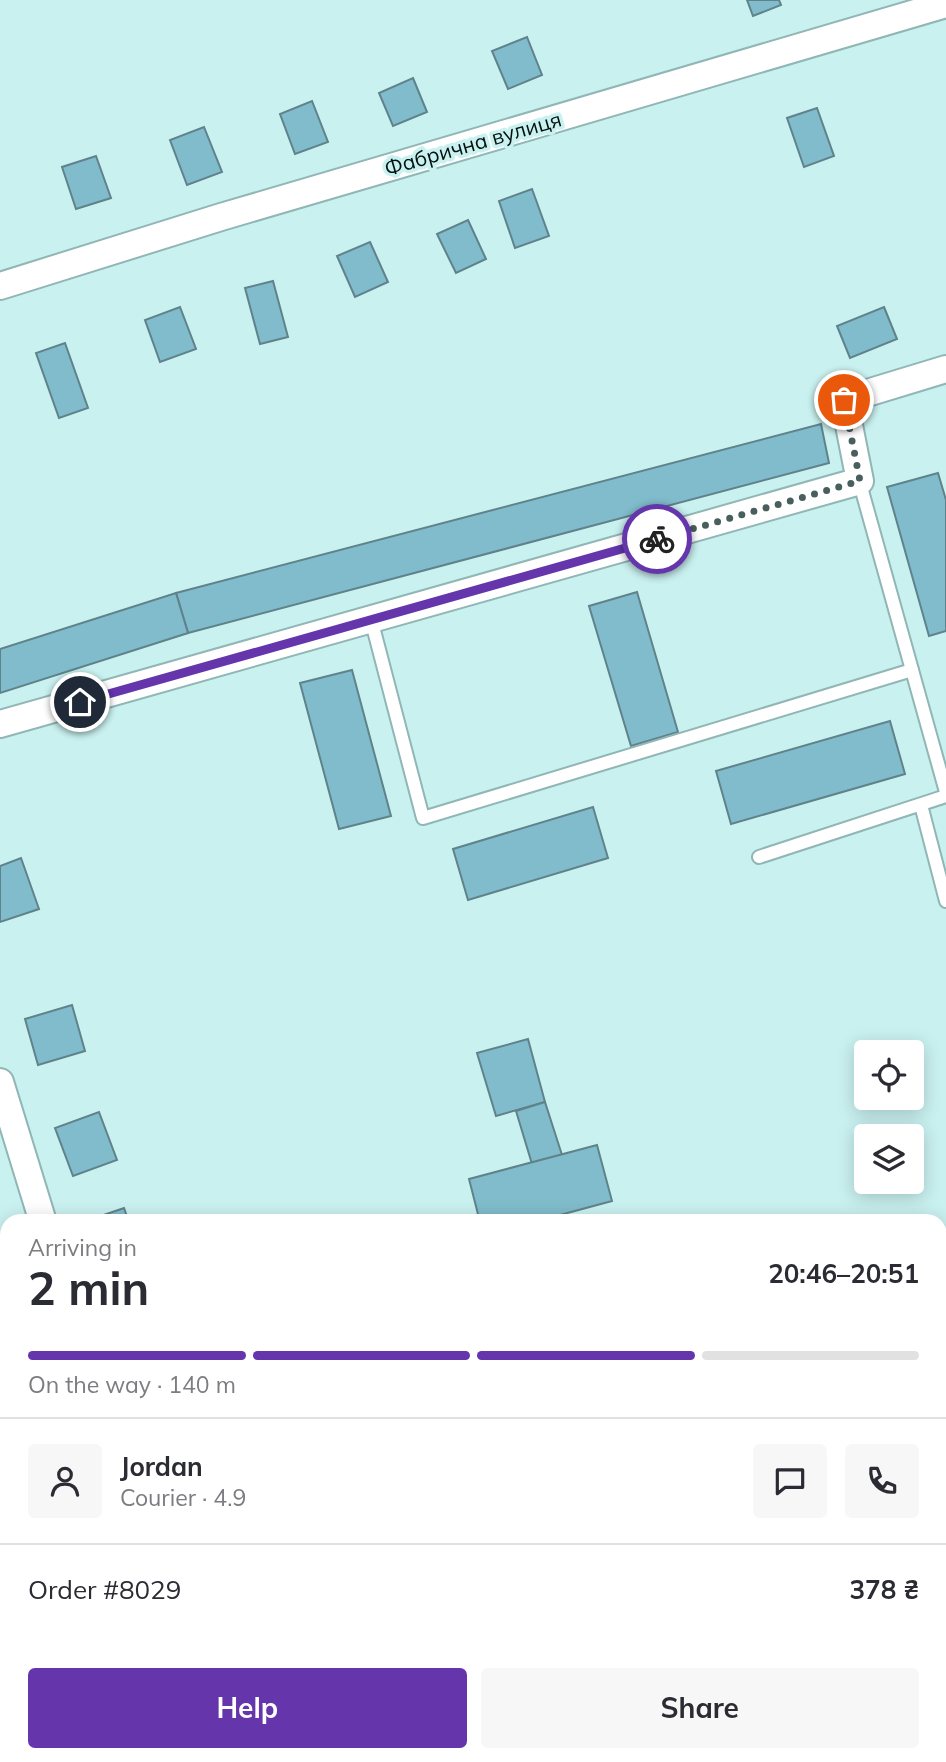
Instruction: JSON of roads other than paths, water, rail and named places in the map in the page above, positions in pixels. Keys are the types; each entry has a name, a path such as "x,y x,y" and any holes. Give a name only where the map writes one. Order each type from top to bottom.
{"street":[{"name":"Фабрична вулиця","path":"0,286 234,214 946,4"},
{"path":"0,724 859,480 844,400 946,369"},
{"path":"0,1082 41,1214"}],"lane":[{"path":"759,857 921,805 946,794 859,480"},
{"path":"371,619 423,818 912,670"},
{"path":"921,805 946,901"}]}
